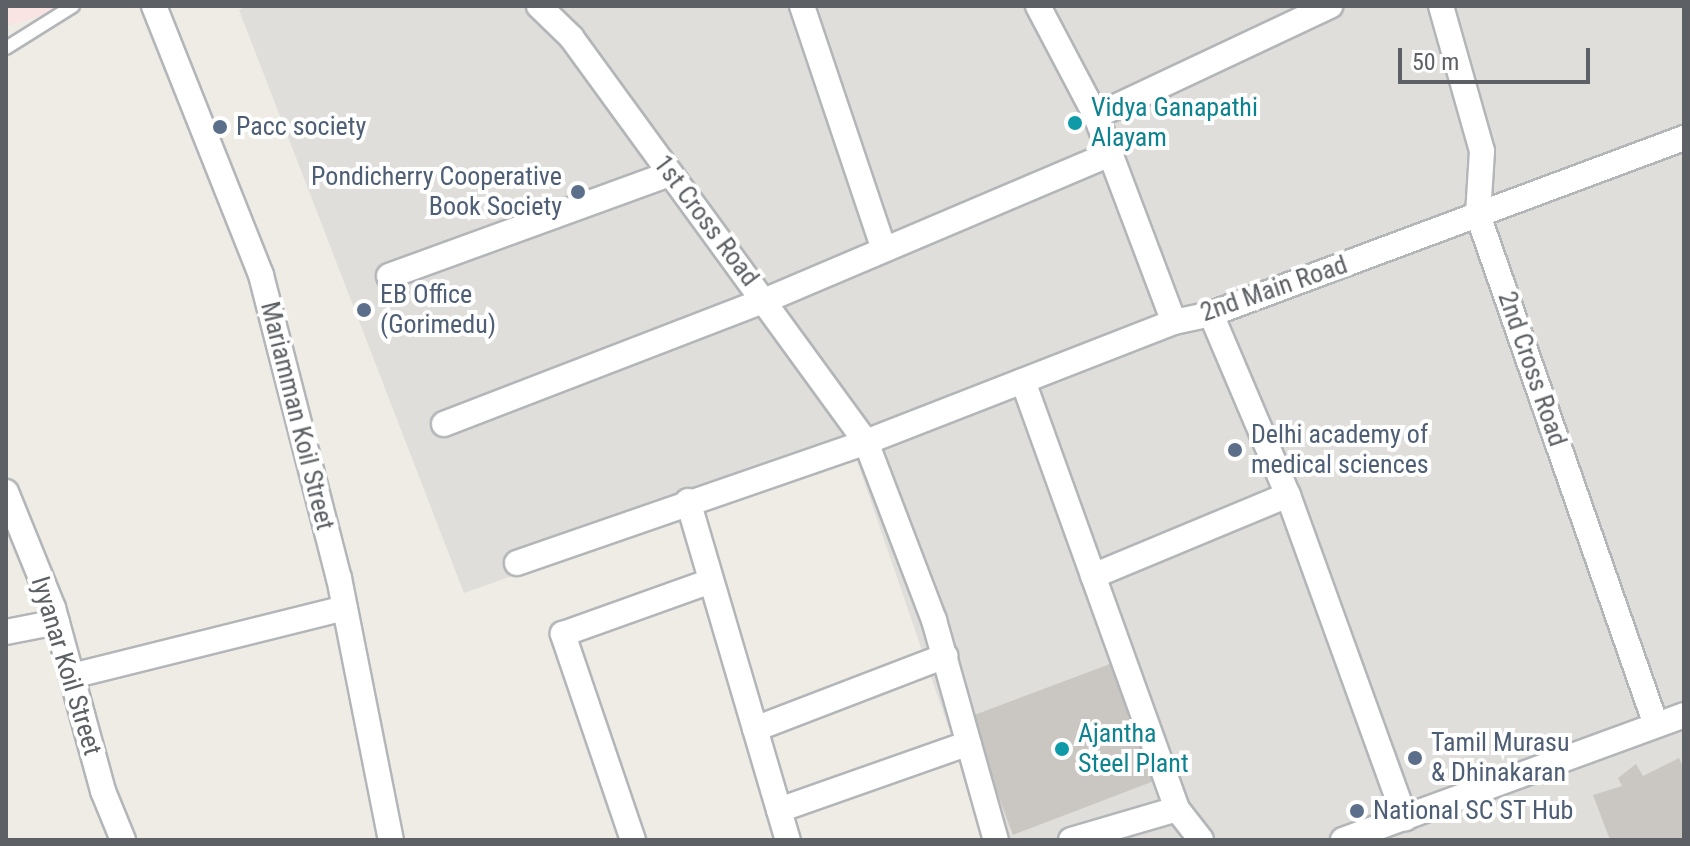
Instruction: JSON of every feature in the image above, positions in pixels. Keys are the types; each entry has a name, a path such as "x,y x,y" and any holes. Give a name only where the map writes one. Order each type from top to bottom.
{"street":[{"name":"1st Cross Road","path":"539,6 571,37 766,300 866,442 945,656 996,840"},
{"path":"802,6 884,250"},
{"path":"1038,6 1096,116 1108,155 1174,322"},
{"path":"1096,116 1330,6"},
{"name":"2nd Cross Road","path":"1441,6 1482,151 1478,215 1656,725"},
{"name":"Mariamman Koil Street","path":"164,9 261,275 345,608 391,840"},
{"name":"2nd Main Road","path":"517,563 688,501 866,442 1174,322 1211,314 1684,138"},
{"path":"444,424 766,300 1108,155"},
{"path":"389,276 670,174"},
{"path":"1211,314 1288,495 1405,819"},
{"path":"1023,381 1177,809 1201,840"},
{"name":"Iyyanar Koil Street","path":"6,492 57,622 103,791 123,840"},
{"path":"1093,576 1288,495"},
{"path":"688,501 788,840"},
{"path":"633,840 563,634 711,581"},
{"path":"72,676 345,608"},
{"path":"6,632 57,622"},
{"path":"755,729 945,656"},
{"path":"1343,840 1684,715"},
{"path":"779,810 969,743"},
{"path":"1071,840 1177,809"}],"lane":[{"path":"6,48 73,6"}],"shaded area":[{"path":"6,6 57,6 56,11 6,26"},
{"path":"248,6 1684,6 1684,840 987,840 855,455 464,593 239,10"}],"building":[{"name":"Ajantha Steel Plant","path":"1110,664 1154,781 1013,835 969,717"},
{"path":"1679,758 1684,768 1684,840 1610,840 1593,795 1622,786 1618,778 1636,764 1643,776"}],"place":[{"name":"Vidya Ganapathi Alayam","path":"1075,123"},
{"name":"Pacc society","path":"220,127"},
{"name":"Pondicherry Cooperative Book Society","path":"578,192"},
{"name":"EB Office (Gorimedu)","path":"364,310"},
{"name":"Delhi academy of medical sciences","path":"1235,450"},
{"name":"Ajantha Steel Plant","path":"1062,749"},
{"name":"Tamil Murasu & Dhinakaran","path":"1415,758"},
{"name":"National SC ST Hub","path":"1357,811"}]}
